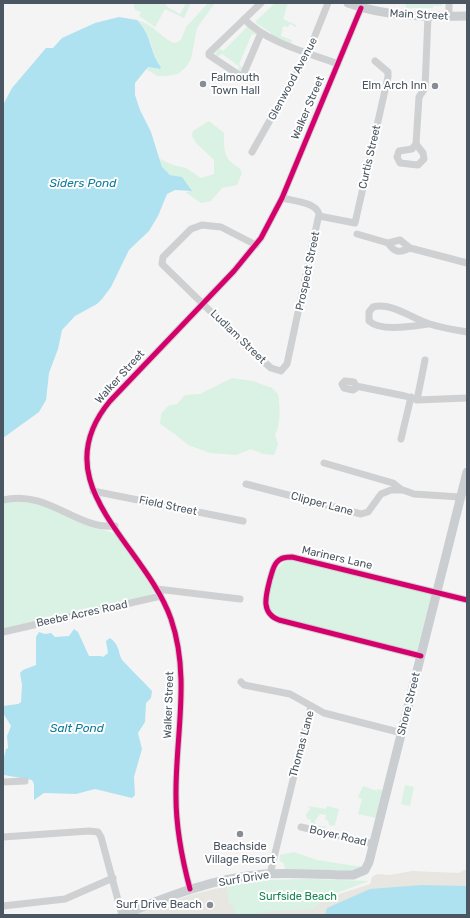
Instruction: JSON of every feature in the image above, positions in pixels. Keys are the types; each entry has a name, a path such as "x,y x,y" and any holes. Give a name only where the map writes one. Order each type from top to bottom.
{"main road":[{"name":"Main Street","path":"348,3 385,14 449,17 467,16"},
{"name":"Shore Street","path":"368,866 463,494 467,472"},
{"name":"Surf Drive","path":"123,915 190,889 247,876 270,874 353,876 363,872 368,866"}],"street":[{"path":"261,3 209,53 209,55 232,71 239,75 243,75 261,33"},
{"name":"Glenwood Avenue","path":"252,152 308,53 328,3"},
{"path":"449,17 450,3"},
{"name":"Walker Street","path":"190,889 180,842 176,809 182,681 174,628 157,589 102,509 93,491 88,477 86,454 90,433 97,417 122,387 203,304 256,245 270,224 361,8"},
{"path":"416,144 419,97 424,90 425,84 428,16"},
{"path":"244,19 261,33 338,64"},
{"name":"Curtis Street","path":"319,216 355,223 388,77 388,72 375,61"},
{"name":"Prospect Street","path":"282,198 315,207 319,216 294,334 284,369"},
{"name":"Ludlam Street","path":"256,245 217,226 202,225 191,230 163,257 162,261 164,267 270,368 278,371 284,369"},
{"path":"357,234 388,243 400,240 410,248 467,263"},
{"path":"388,243 396,252 401,252 410,248"},
{"path":"428,324 406,327 377,326 369,321 369,312 373,307 385,307 408,314 428,324 467,332"},
{"path":"401,439 425,360"},
{"path":"356,386 414,399 467,398"},
{"path":"324,463 393,483 403,490"},
{"name":"Clipper Lane","path":"246,484 361,514 368,512 381,494 391,490 403,490 414,494 463,494"},
{"name":"Field Street","path":"93,491 243,521"},
{"path":"3,500 20,497 30,498 100,526 114,526"},
{"name":"Mariners Lane","path":"421,656 275,619 270,614 266,606 267,590 275,564 280,559 287,557 467,600"},
{"path":"157,589 240,598"},
{"name":"Beebe Acres Road","path":"3,632 161,596"},
{"path":"241,682 244,684 290,694 311,706"},
{"name":"Thomas Lane","path":"270,874 311,706 329,714 402,733"},
{"path":"3,782 25,780"},
{"name":"Boyer Road","path":"301,827 374,844"},
{"path":"3,837 96,831 101,837 123,915"},
{"path":"3,906 59,900 113,878"}],"green space":[{"path":"133,3 167,3 166,6 180,14 186,3 191,3 184,18 165,9 155,27 139,16 141,12 135,10"},
{"path":"208,3 215,3 197,28 191,59 186,67 178,74 165,76 157,76 146,69 148,67 159,69 161,67 154,55 146,32 137,20 149,25 171,42 175,43 181,40 186,27"},
{"path":"275,3 288,3 283,19 296,25 296,27 290,24 288,27 283,26 281,36 292,40 291,43 272,36 271,33 255,22"},
{"path":"405,3 442,3 442,6 433,6 433,8 406,8"},
{"path":"245,24 257,34 252,34 239,64 243,69 239,71 237,70 240,67 222,54 217,57 215,54 219,48 223,51 247,27"},
{"path":"209,121 224,133 224,147 227,157 240,169 242,173 237,185 222,188 211,201 201,203 185,192 189,192 180,177 169,174 164,170 160,159 173,165 186,168 201,178 214,174 214,160 196,143 192,136 193,131"},
{"path":"232,378 253,381 271,387 278,394 280,409 278,426 275,434 278,445 274,455 263,454 251,449 236,455 210,453 188,445 160,424 161,414 168,406 177,404 185,395 200,394"},
{"path":"26,500 117,535 154,591 153,594 3,629 3,503"},
{"path":"291,560 432,594 418,652 278,617 270,610 270,588 275,573 279,567 284,562"},
{"path":"405,785 414,787 410,806 401,804"},
{"path":"363,786 377,791 377,789 383,790 376,818 358,814 362,799 358,797"},
{"path":"308,806 326,809 327,806 339,809 335,825 330,826 328,821 325,819 326,815 320,814 315,821 316,825 326,827 325,831 311,826 311,820 307,819 306,814 310,809"},
{"path":"294,852 317,860 362,867 352,871 285,869 284,864 279,860 280,855"},
{"name":"Surfside Beach","path":"309,879 369,881 331,895 330,915 229,915 227,886 269,880"}],"sand":[{"path":"467,870 467,886 459,889 328,915 245,915 273,911 313,909 327,898 370,884 372,877 377,874 390,875 412,871 459,873"},
{"path":"227,886 229,905 233,905 235,915 134,915 190,895"}],"water":[{"name":"Siders Pond","path":"119,17 137,20 146,32 157,61 161,67 160,69 148,67 135,83 135,95 140,110 151,132 162,167 170,175 182,177 192,191 175,190 167,194 158,216 149,231 129,250 111,287 102,299 97,304 75,316 62,330 58,349 49,373 46,400 39,412 3,438 3,105 12,88 46,48 53,48 62,38 95,23"},
{"name":"Salt Pond","path":"74,629 78,632 89,656 103,657 108,653 106,641 110,638 114,641 122,659 127,666 152,691 151,698 146,703 145,722 138,733 142,749 134,777 135,795 132,798 95,789 76,794 44,793 34,800 34,784 32,780 4,775 3,761 6,749 8,748 7,736 11,726 3,713 3,706 18,704 21,702 22,685 20,673 23,670 36,665 36,637 39,632 45,634 51,633 55,637 69,636"},
{"path":"422,885 467,886 467,915 325,915 327,908 370,889"}],"cycle path":[{"path":"190,889 184,866 176,809 176,775 181,708 180,663 177,641 171,619 158,592 105,513 92,487 87,460 92,431 110,401 234,271 261,238 282,198 361,8"},
{"path":"421,656 279,620 273,617 267,608 266,597 270,579 276,564 282,558 292,557 467,600"}],"place":[{"name":"Falmouth Town Hall","path":"203,84"},
{"name":"Elm Arch Inn","path":"435,86"},
{"name":"Beachside Village Resort","path":"240,834"},
{"name":"Surf Drive Beach","path":"210,905"}]}
